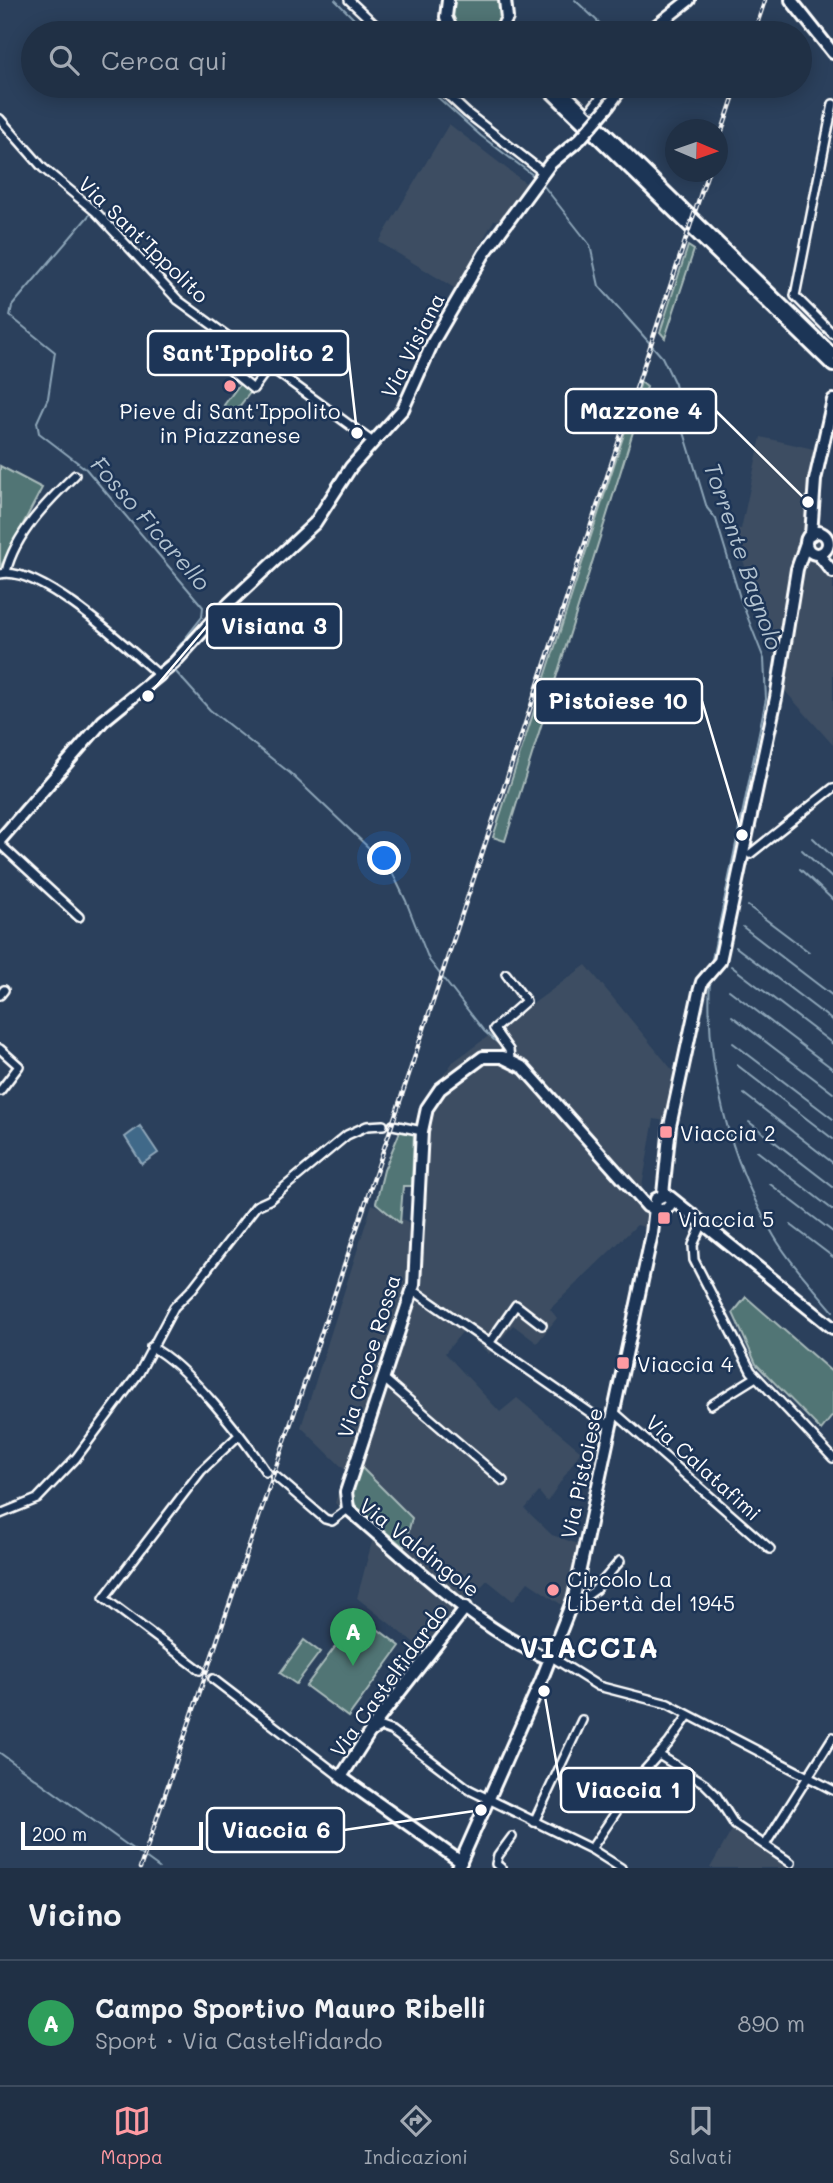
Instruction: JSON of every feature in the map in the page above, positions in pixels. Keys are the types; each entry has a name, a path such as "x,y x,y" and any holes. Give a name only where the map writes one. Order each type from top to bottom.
{"street":[{"path":"349,0 371,21"},
{"path":"448,0 448,21"},
{"path":"663,21 689,0"},
{"path":"791,0 808,21"},
{"path":"505,1 505,21"},
{"path":"812,26 833,52"},
{"path":"451,98 541,177"},
{"path":"558,98 791,320 833,355"},
{"path":"569,98 791,320 833,366"},
{"path":"593,107 600,98"},
{"name":"Via Visiana","path":"0,843 103,721 160,676 220,612 315,523 351,467 403,409 433,342 465,285 541,177 552,162 580,139 614,98"},
{"path":"833,104 795,292 799,303 833,334"},
{"name":"Via Sant'Ippolito","path":"0,119 43,168 96,212 178,300 269,367"},
{"path":"240,347 224,365 254,389 269,367 373,442"},
{"path":"832,570 810,551 816,480 833,400"},
{"path":"75,475 41,509 3,573 74,602 160,676"},
{"path":"812,537 827,538 832,570"},
{"name":"Via Pistoiese","path":"459,1865 550,1658 569,1608 652,1234 663,1202 670,1126 702,982 720,961 776,698 797,569 812,537"},
{"path":"797,569 804,560 828,547"},
{"path":"750,854 833,788"},
{"path":"0,843 79,917"},
{"path":"506,974 526,1001 494,1029 509,1050 510,1059 524,1068 649,1207 663,1202 698,1222 833,1328"},
{"path":"0,1049 19,1066 0,1091"},
{"name":"Via Croce Rossa","path":"348,1509 346,1492 412,1290 424,1116 433,1099 461,1070 482,1057 510,1059"},
{"path":"0,1514 37,1499 76,1458 139,1373 173,1307 192,1289 256,1206 269,1200 347,1135 370,1125 383,1125"},
{"path":"393,1125 422,1131"},
{"path":"698,1222 694,1260 747,1366 833,1458"},
{"path":"412,1290 611,1427"},
{"path":"490,1342 516,1305 542,1325"},
{"name":"Via Valdingole","path":"151,1348 185,1375 218,1409 270,1474 325,1519 332,1521 348,1509 520,1648 550,1658"},
{"path":"711,1405 756,1377"},
{"path":"383,1378 503,1482"},
{"name":"Via Calatafimi","path":"614,1412 771,1549"},
{"path":"200,1670 104,1598 201,1471 238,1436"},
{"path":"569,1608 595,1590 620,1561"},
{"name":"Via Castelfidardo","path":"341,1777 377,1721 466,1607"},
{"path":"550,1658 598,1686 659,1700 833,1790"},
{"path":"213,1679 459,1865"},
{"path":"391,1731 385,1720 394,1699"},
{"path":"591,1849 644,1771 688,1716"},
{"path":"534,1822 582,1720"},
{"path":"368,1735 381,1727 391,1731 488,1800 591,1849 621,1868"},
{"path":"765,1845 833,1737"},
{"path":"659,1755 704,1783 716,1795 735,1825 792,1863"},
{"path":"644,1771 669,1789"},
{"path":"501,1868 496,1864 498,1856 512,1837"}],"shaded area":[{"path":"449,124 528,185 506,221 494,220 456,289 379,242"},
{"path":"761,437 827,452 815,515 833,538 833,745 785,691 794,626 783,613 774,659 733,528 741,529"},
{"path":"586,965 674,1072 665,1121 654,1119 639,1203 650,1212 648,1228 637,1225 550,1309 557,1318 537,1343 513,1325 489,1354 463,1331 445,1353 500,1412 517,1398 581,1451 547,1502 539,1492 525,1509 552,1535 578,1544 565,1607 528,1582 513,1601 487,1580 426,1652 357,1598 373,1538 335,1503 345,1470 301,1427 372,1204 410,1223 417,1120 421,1106 453,1062"},
{"path":"140,1126 158,1153 142,1164 125,1137"},
{"path":"732,1830 790,1868 710,1868"}],"green space":[{"path":"453,0 499,0 503,16 500,21 452,21"},
{"path":"688,246 694,250 665,338 660,332"},
{"path":"242,381 253,389 234,413 224,405"},
{"path":"641,382 647,387 505,841 493,837"},
{"path":"0,466 42,488 0,568"},
{"path":"401,1129 414,1131 412,1186 403,1186 400,1223 376,1203 384,1170"},
{"path":"746,1297 833,1373 833,1415 821,1430 756,1364 733,1313"},
{"path":"361,1467 412,1518 404,1547 357,1508 351,1497"},
{"path":"359,1615 400,1646 348,1717 306,1686"},
{"path":"304,1640 320,1652 296,1684 280,1673"}],"waterway":[{"name":"Torrente Bagnolo","path":"335,0 356,21"},
{"path":"575,0 597,21"},
{"name":"Torrente Bagnolo","path":"438,98 481,136 534,176"},
{"name":"Fosso Ficarello","path":"0,126 11,137"},
{"name":"Fosso Ficarello","path":"43,172 91,213 12,306 10,316 55,352 48,398 37,422 39,433 86,469 203,607 202,617 168,660"},
{"name":"Torrente Bagnolo","path":"543,185 590,245 599,286 662,357 675,384 684,432 707,508 716,519 740,598 764,659 766,699 711,964"},
{"name":"Fosso Ficarello","path":"176,672 210,710 290,773 390,868 429,960 484,1031 501,1046"},
{"path":"813,838 833,857"},
{"path":"802,850 833,879"},
{"path":"800,869 833,900"},
{"path":"748,906 809,952"},
{"path":"743,927 833,996"},
{"path":"736,947 833,1021"},
{"path":"731,966 833,1044"},
{"name":"Torrente Bagnolo","path":"710,980 716,1079 733,1145 758,1207 780,1246 833,1311"},
{"path":"729,990 833,1069"},
{"path":"732,1016 833,1093"},
{"path":"733,1043 833,1119"},
{"path":"737,1065 833,1139"},
{"path":"744,1094 833,1163"},
{"path":"749,1122 833,1187"},
{"path":"757,1151 833,1210"},
{"path":"770,1184 833,1232"},
{"path":"791,1225 833,1257"},
{"path":"0,1753 159,1868"}],"railway":[{"path":"758,21 765,0"},
{"path":"726,119 733,98"},
{"path":"140,1868 398,1107 705,182"}],"place":[{"name":"Pieve di Sant'Ippolito in Piazzanese","path":"230,386"},
{"name":"Sant'Ippolito 2","path":"357,433"},
{"name":"Mazzone 4","path":"808,502"},
{"name":"Visiana 3","path":"148,696"},
{"name":"Pistoiese 10","path":"742,835"},
{"name":"Viaccia 2","path":"666,1132"},
{"name":"Viaccia 5","path":"664,1218"},
{"name":"Viaccia 4","path":"623,1363"},
{"name":"Circolo La Libertà del 1945","path":"553,1590"},
{"name":"Campo Sportivo Mauro Ribelli","path":"353,1666"},
{"name":"Viaccia 1","path":"544,1691"},
{"name":"Viaccia 6","path":"481,1810"}],"district":[{"name":"VIACCIA","path":"590,1647"}]}
